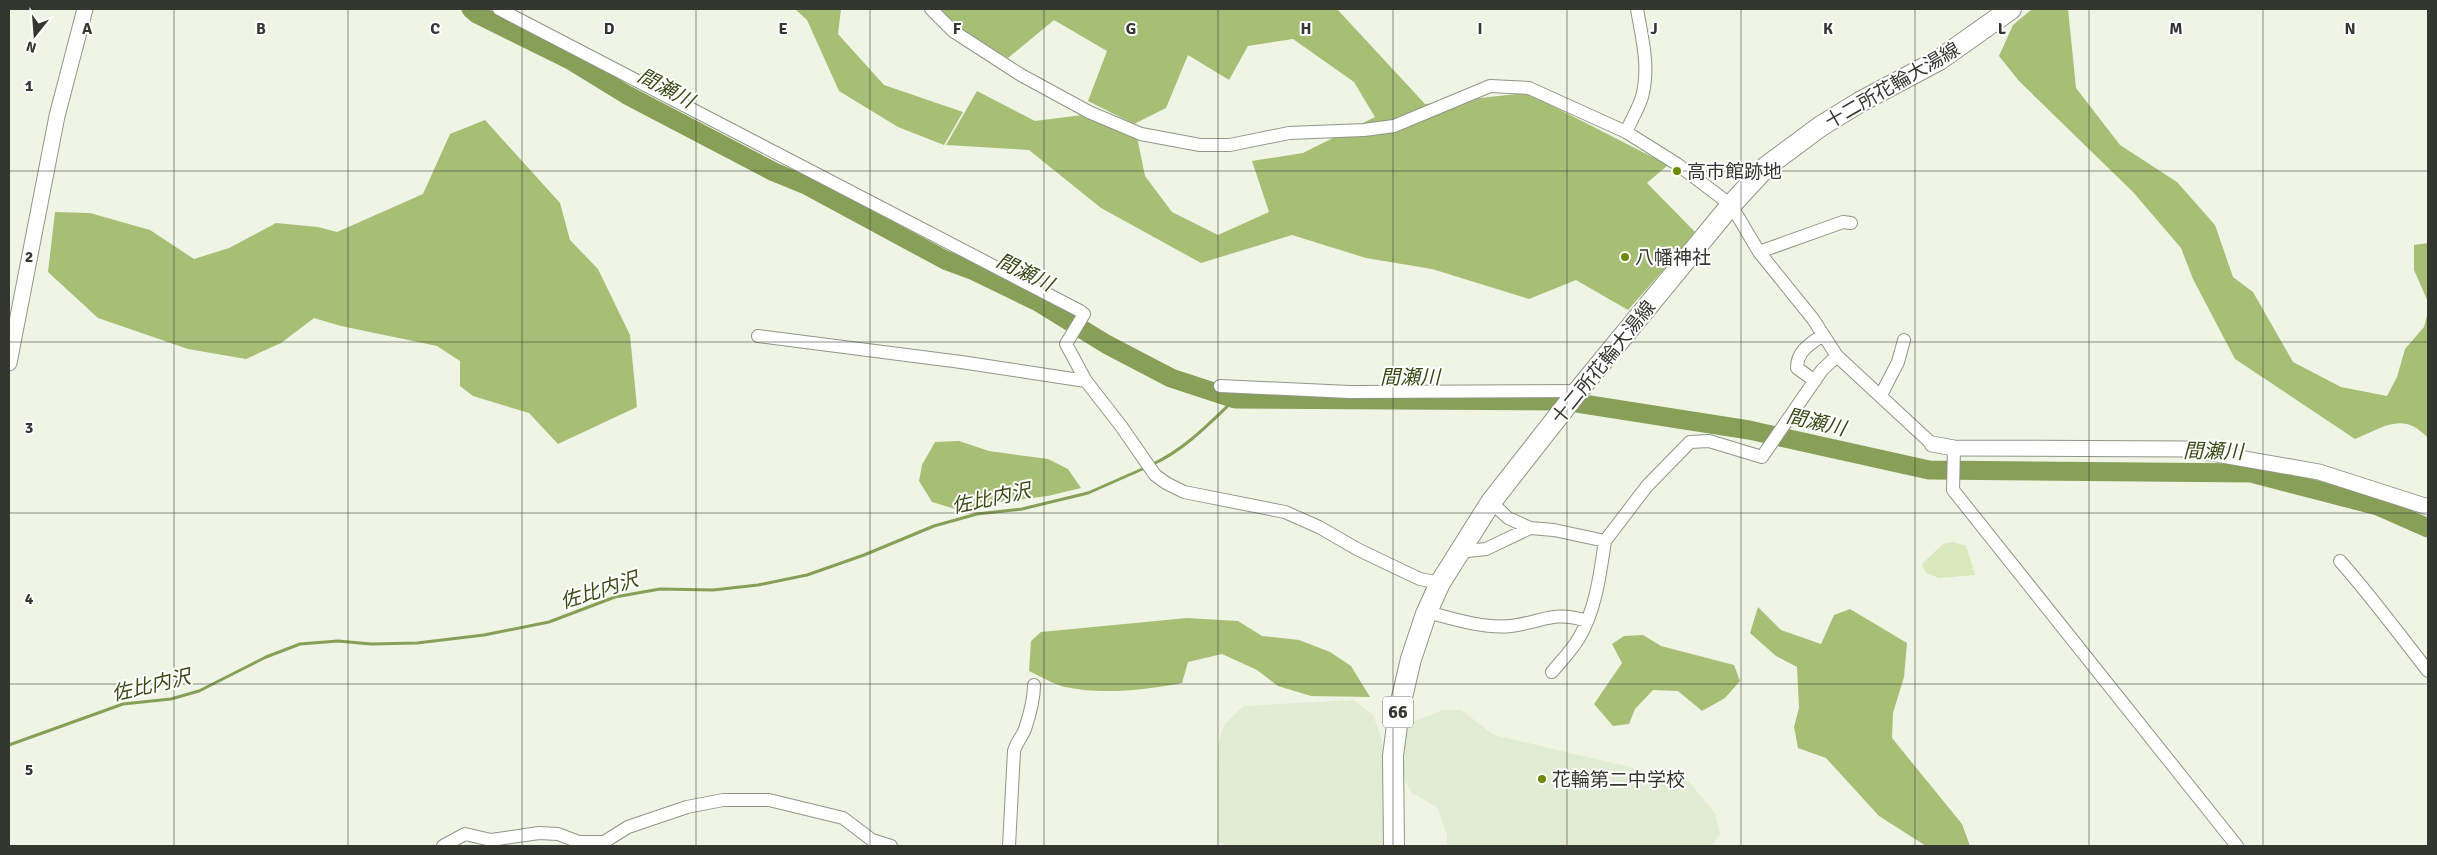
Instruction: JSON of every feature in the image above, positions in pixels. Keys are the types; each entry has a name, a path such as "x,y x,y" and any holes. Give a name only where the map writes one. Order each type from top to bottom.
{"main road":[{"name":"十二所花輪大湯線","path":"1394,846 1393,756 1398,710 1411,659 1440,583 1491,502 1576,393 1731,205 1767,166 1815,130 1860,102 1939,60 2011,9"}],"street":[{"path":"9,363 57,116 85,9"},
{"path":"499,9 1084,314 1066,344 1086,381 1121,426 1155,475 1184,492 1285,512 1319,527 1357,549 1420,579 1440,583"},
{"path":"931,9 953,31 1021,75 1088,112 1141,134 1200,145 1230,145 1289,132 1364,130 1394,126 1490,86 1529,88 1626,132 1677,164 1731,205 1759,252 1837,356 1932,444 1954,452 2188,450 2319,472 2428,507"},
{"path":"1626,132 1642,97 1646,73 1645,48 1637,9"},
{"path":"1759,252 1782,242 1816,233 1843,222 1851,223"},
{"path":"1815,381 1796,368 1797,361 1800,352 1823,335"},
{"path":"758,336 961,362 1086,381"},
{"path":"1881,395 1898,362 1904,340"},
{"path":"1552,672 1578,640 1587,622 1599,582 1605,541 1647,486 1690,442 1709,441 1762,458 1815,381 1837,356"},
{"path":"1220,386 1350,392 1576,393"},
{"path":"1954,452 1953,490 2237,846"},
{"path":"1491,502 1508,518 1530,528 1554,530 1605,541"},
{"path":"1458,552 1486,549 1530,528"},
{"path":"2340,560 2369,594 2378,609 2428,671"},
{"path":"1428,612 1478,624 1510,626 1542,618 1569,616 1587,622"},
{"path":"1009,846 1014,751 1017,742 1024,732 1034,701 1034,685"},
{"path":"443,846 465,834 491,840 539,833 558,834 579,842 604,842 628,828 658,816 687,807 723,800 768,800 843,818 872,840 891,846"}],"shaded area":[{"path":"1354,700 1373,715 1382,740 1384,846 1230,846 1217,842 1218,744 1224,725 1243,706"},
{"name":"花輪第二中学校","path":"1443,710 1461,710 1494,735 1688,781 1715,813 1720,834 1711,846 1447,846 1447,835 1438,808 1411,792 1403,777 1407,724"}],"green space":[{"path":"795,9 841,9 838,34 884,85 963,112 944,145 898,127 839,91 807,20"},
{"path":"922,9 1337,9 1425,104 1527,93 1668,165 1647,183 1696,233 1628,310 1576,280 1529,299 1432,269 1366,258 1292,235 1201,263 1101,208 1029,150 946,145 977,91 1035,121 1082,115 1137,137 1145,176 1172,212 1218,235 1269,212 1252,161 1303,153 1375,117 1354,82 1293,39 1248,46 1229,80 1188,55 1166,108 1134,124 1088,101 1107,51 1054,20 1008,58"},
{"path":"2032,9 2068,9 2076,88 2120,145 2177,182 2215,225 2233,277 2253,292 2293,362 2341,387 2387,396 2397,377 2405,349 2424,327 2428,312 2428,438 2419,430 2402,423 2384,426 2355,439 2235,359 2193,279 2181,248 2133,192 2019,81 1999,56 2013,25"},
{"path":"485,120 560,203 570,240 598,269 630,335 637,407 558,444 529,413 473,396 460,386 460,361 437,346 341,326 314,318 281,343 246,359 188,349 98,318 48,272 55,212 90,213 150,230 194,259 229,248 276,223 318,227 337,232 423,194 450,134"},
{"path":"2428,243 2428,302 2414,270 2414,245"},
{"path":"959,441 989,451 1048,459 1068,469 1081,488 1048,496 999,502 962,511 932,502 919,481 922,465 935,442"},
{"path":"1953,542 1966,546 1975,575 1939,578 1926,573 1922,564 1943,544"},
{"path":"1758,607 1781,630 1821,644 1834,615 1850,609 1907,643 1904,677 1893,713 1892,738 1962,824 1970,846 1926,846 1879,816 1826,758 1798,748 1794,727 1799,708 1797,667 1776,656 1750,633"},
{"path":"1187,618 1238,621 1262,636 1299,640 1330,652 1351,666 1370,697 1311,696 1278,686 1257,670 1222,654 1188,662 1182,683 1153,688 1109,691 1079,689 1051,682 1029,671 1031,641 1041,632"},
{"path":"1643,635 1661,646 1734,665 1740,681 1725,698 1702,711 1678,691 1653,690 1635,709 1629,724 1613,726 1594,704 1622,663 1612,644 1624,636"}],"waterway":[{"name":"間瀬川","path":"471,9 477,14 570,60 627,95 774,172 806,185 945,260 972,270 1038,302 1106,344 1171,378 1235,399 1564,401 1749,430 1929,470 2251,473 2378,506 2428,528"},
{"name":"佐比内沢","path":"1153,464 1186,444 1235,399"},
{"name":"佐比内沢","path":"9,745 123,704 171,699 199,691 266,657 300,644 338,641 371,644 417,643 484,635 549,622 615,597 660,589 713,590 758,585 807,575 864,555 934,526 977,514 1022,509 1088,493 1147,467"}],"place":[{"name":"高市館跡地","path":"1677,171"},
{"name":"八幡神社","path":"1625,257"},
{"name":"花輪第二中学校","path":"1542,779"}]}
